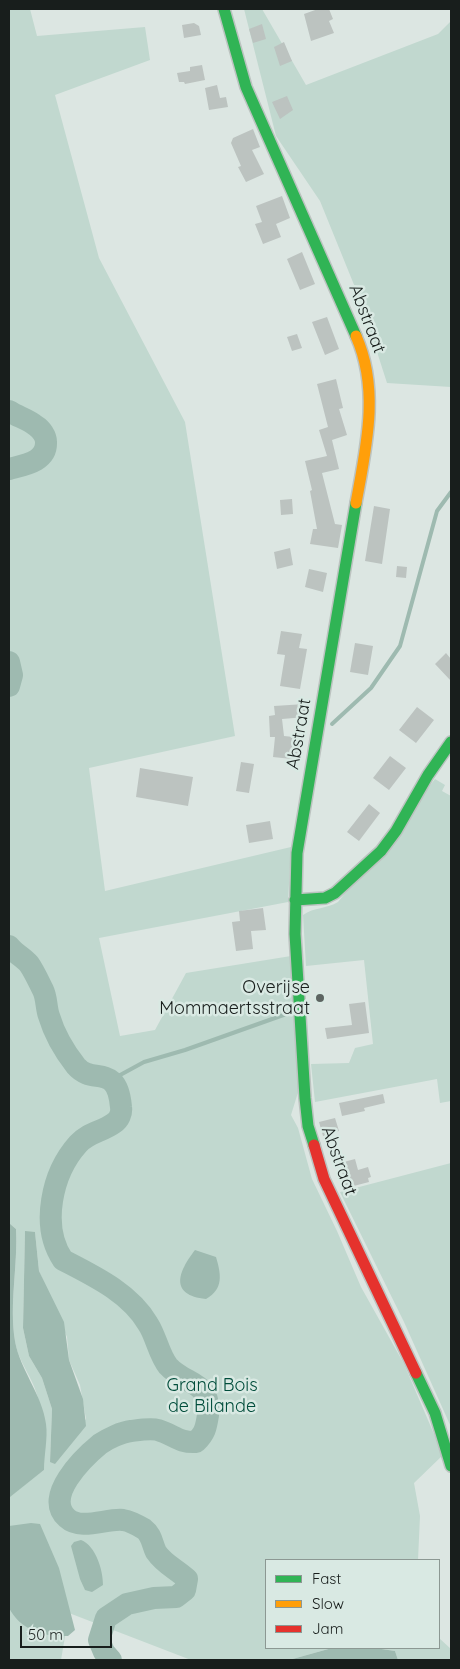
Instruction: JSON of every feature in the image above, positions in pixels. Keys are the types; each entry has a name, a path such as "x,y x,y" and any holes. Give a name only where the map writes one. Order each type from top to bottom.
{"street":[{"name":"Abstraat","path":"224,9 246,87 360,344 371,395 368,433 297,853 295,900 308,1126 314,1152 324,1179 435,1413 451,1466"},
{"path":"295,900 330,896 381,851 396,831 428,775 451,742"}],"green space":[{"name":"Grand Bois de Bilande","path":"9,9 30,9 37,36 145,27 150,60 55,95 99,258 185,422 235,736 89,768 105,891 291,847 288,902 99,938 120,1036 155,1030 186,973 291,956 300,1086 291,1115 298,1128 312,1179 361,1287 404,1364 443,1455 414,1483 420,1516 418,1559 265,1559 265,1649 328,1649 289,1660 191,1660 69,1613 61,1660 9,1660 9,1497 44,1470 40,1407 36,1390 19,1356 13,1327 16,1229 9,1223","holes":["25,1232 35,1232 39,1271 67,1337 69,1360 80,1385 86,1419 50,1462 52,1409 42,1378 29,1356 23,1328"]},
{"path":"244,9 262,9 306,85 438,34 451,21 451,387 387,383 361,302 320,201 276,136"},
{"path":"435,779 445,785 442,791 451,796 451,1101 440,1103 437,1079 315,1102 311,1064 349,1063 355,1048 373,1044 364,960 306,966 303,915 338,902"},
{"path":"451,1163 451,1427 404,1322 340,1192"},
{"path":"440,1639 451,1649 451,1660 398,1660 395,1651 382,1649 440,1649"}],"shaded area":[{"path":"9,1223 16,1229 13,1299 15,1341 21,1362 44,1413 47,1435 44,1470 10,1497"},
{"path":"25,1231 35,1232 39,1271 64,1322 69,1360 83,1399 86,1426 55,1464 50,1462 52,1409 42,1378 29,1356 23,1328"},
{"path":"195,1250 216,1257 218,1263 220,1281 216,1291 206,1299 194,1297 186,1293 180,1281 184,1266"},
{"path":"31,1523 40,1524 59,1568 75,1630 68,1636 42,1634 34,1631 20,1622 9,1608 9,1526"},
{"path":"81,1540 91,1547 95,1553 102,1572 103,1585 92,1592 85,1590 71,1546 74,1542"},
{"path":"328,1649 382,1649 395,1651 398,1660 289,1660"}],"building":[{"path":"318,9 329,9 333,19 329,21 334,33 311,41 304,14"},
{"path":"194,23 199,26 201,35 184,38 182,25"},
{"path":"262,24 266,39 253,43 249,29"},
{"path":"284,42 292,61 280,66 274,47"},
{"path":"202,65 205,80 185,84 184,82 179,82 177,73 190,71 190,67"},
{"path":"217,85 220,98 226,97 228,107 209,110 205,88"},
{"path":"287,96 293,110 280,119 272,102"},
{"path":"253,129 260,147 252,150 264,174 246,182 238,167 241,166 231,143 233,138"},
{"path":"282,196 290,218 276,224 281,237 263,244 255,224 262,222 256,206"},
{"path":"302,252 315,284 300,290 287,259"},
{"path":"327,317 339,349 325,355 312,322"},
{"path":"297,334 302,348 292,351 287,337"},
{"path":"336,379 343,408 339,409 347,435 332,440 339,469 322,473 335,524 342,525 338,548 310,544 313,529 317,529 310,491 312,490 305,461 327,456 319,430 328,427 317,384"},
{"path":"292,499 293,514 281,515 280,500"},
{"path":"374,506 390,509 382,564 365,561"},
{"path":"290,548 293,565 277,569 274,552"},
{"path":"397,566 407,567 406,578 396,577"},
{"path":"309,569 327,573 323,592 305,587"},
{"path":"281,631 302,634 299,648 307,649 300,689 280,686 285,655 277,654"},
{"path":"355,643 373,646 368,675 350,672"},
{"path":"446,653 451,659 451,681 435,664"},
{"path":"305,704 306,717 282,719 284,736 303,738 301,760 273,757 275,737 270,737 269,716 275,715 274,706"},
{"path":"417,707 434,720 416,743 399,730"},
{"path":"390,756 406,768 389,790 373,778"},
{"path":"241,762 254,764 249,793 236,791"},
{"path":"140,768 193,777 188,806 136,797"},
{"path":"369,804 380,813 359,841 347,832"},
{"path":"270,821 273,839 249,843 246,825"},
{"path":"263,908 266,930 251,931 253,949 236,951 232,922 240,921 239,911"},
{"path":"365,1002 369,1033 327,1039 325,1028 352,1025 349,1004"},
{"path":"383,1094 385,1103 364,1108 365,1111 342,1116 339,1103"},
{"path":"335,1118 339,1131 323,1136 319,1122"},
{"path":"355,1159 358,1170 368,1167 371,1177 368,1178 369,1182 346,1188 340,1163"}],"waterway":[{"path":"9,411 38,427 44,435 46,442 43,454 34,462 9,469"},
{"path":"332,724 371,688 400,646 437,511 451,492"},
{"path":"9,662 12,675 9,686"},
{"path":"9,946 29,964 35,973 44,993 54,1029 72,1061 83,1072 103,1077 115,1084 119,1093 121,1114 117,1120 82,1140 61,1170 52,1200 52,1232 56,1246 63,1260 110,1286 131,1303 148,1324 168,1366 201,1389 206,1395 208,1404 206,1427 196,1442 181,1440 155,1429 119,1434 103,1442 93,1450 68,1478 62,1489 61,1509 67,1518 79,1524 123,1520 139,1526 149,1534 159,1556 187,1579 185,1590 176,1597 154,1598 127,1604 106,1618 99,1640 104,1652 111,1660"},
{"path":"111,1080 144,1062 185,1050 289,1013"}],"traffic: fast":[{"path":"224,9 246,87 356,336"},
{"path":"314,1145 308,1126 305,1098 295,934 297,853 356,503"},
{"path":"295,900 325,898 335,893 381,851 396,831 428,775 451,742"},
{"path":"416,1373 435,1413 451,1466"}],"traffic: slow":[{"path":"356,336 368,377 369,419 356,503"}],"traffic: jam":[{"path":"314,1145 324,1179 416,1373"}],"place":[{"name":"Overijse Mommaertsstraat","path":"320,998"}]}
